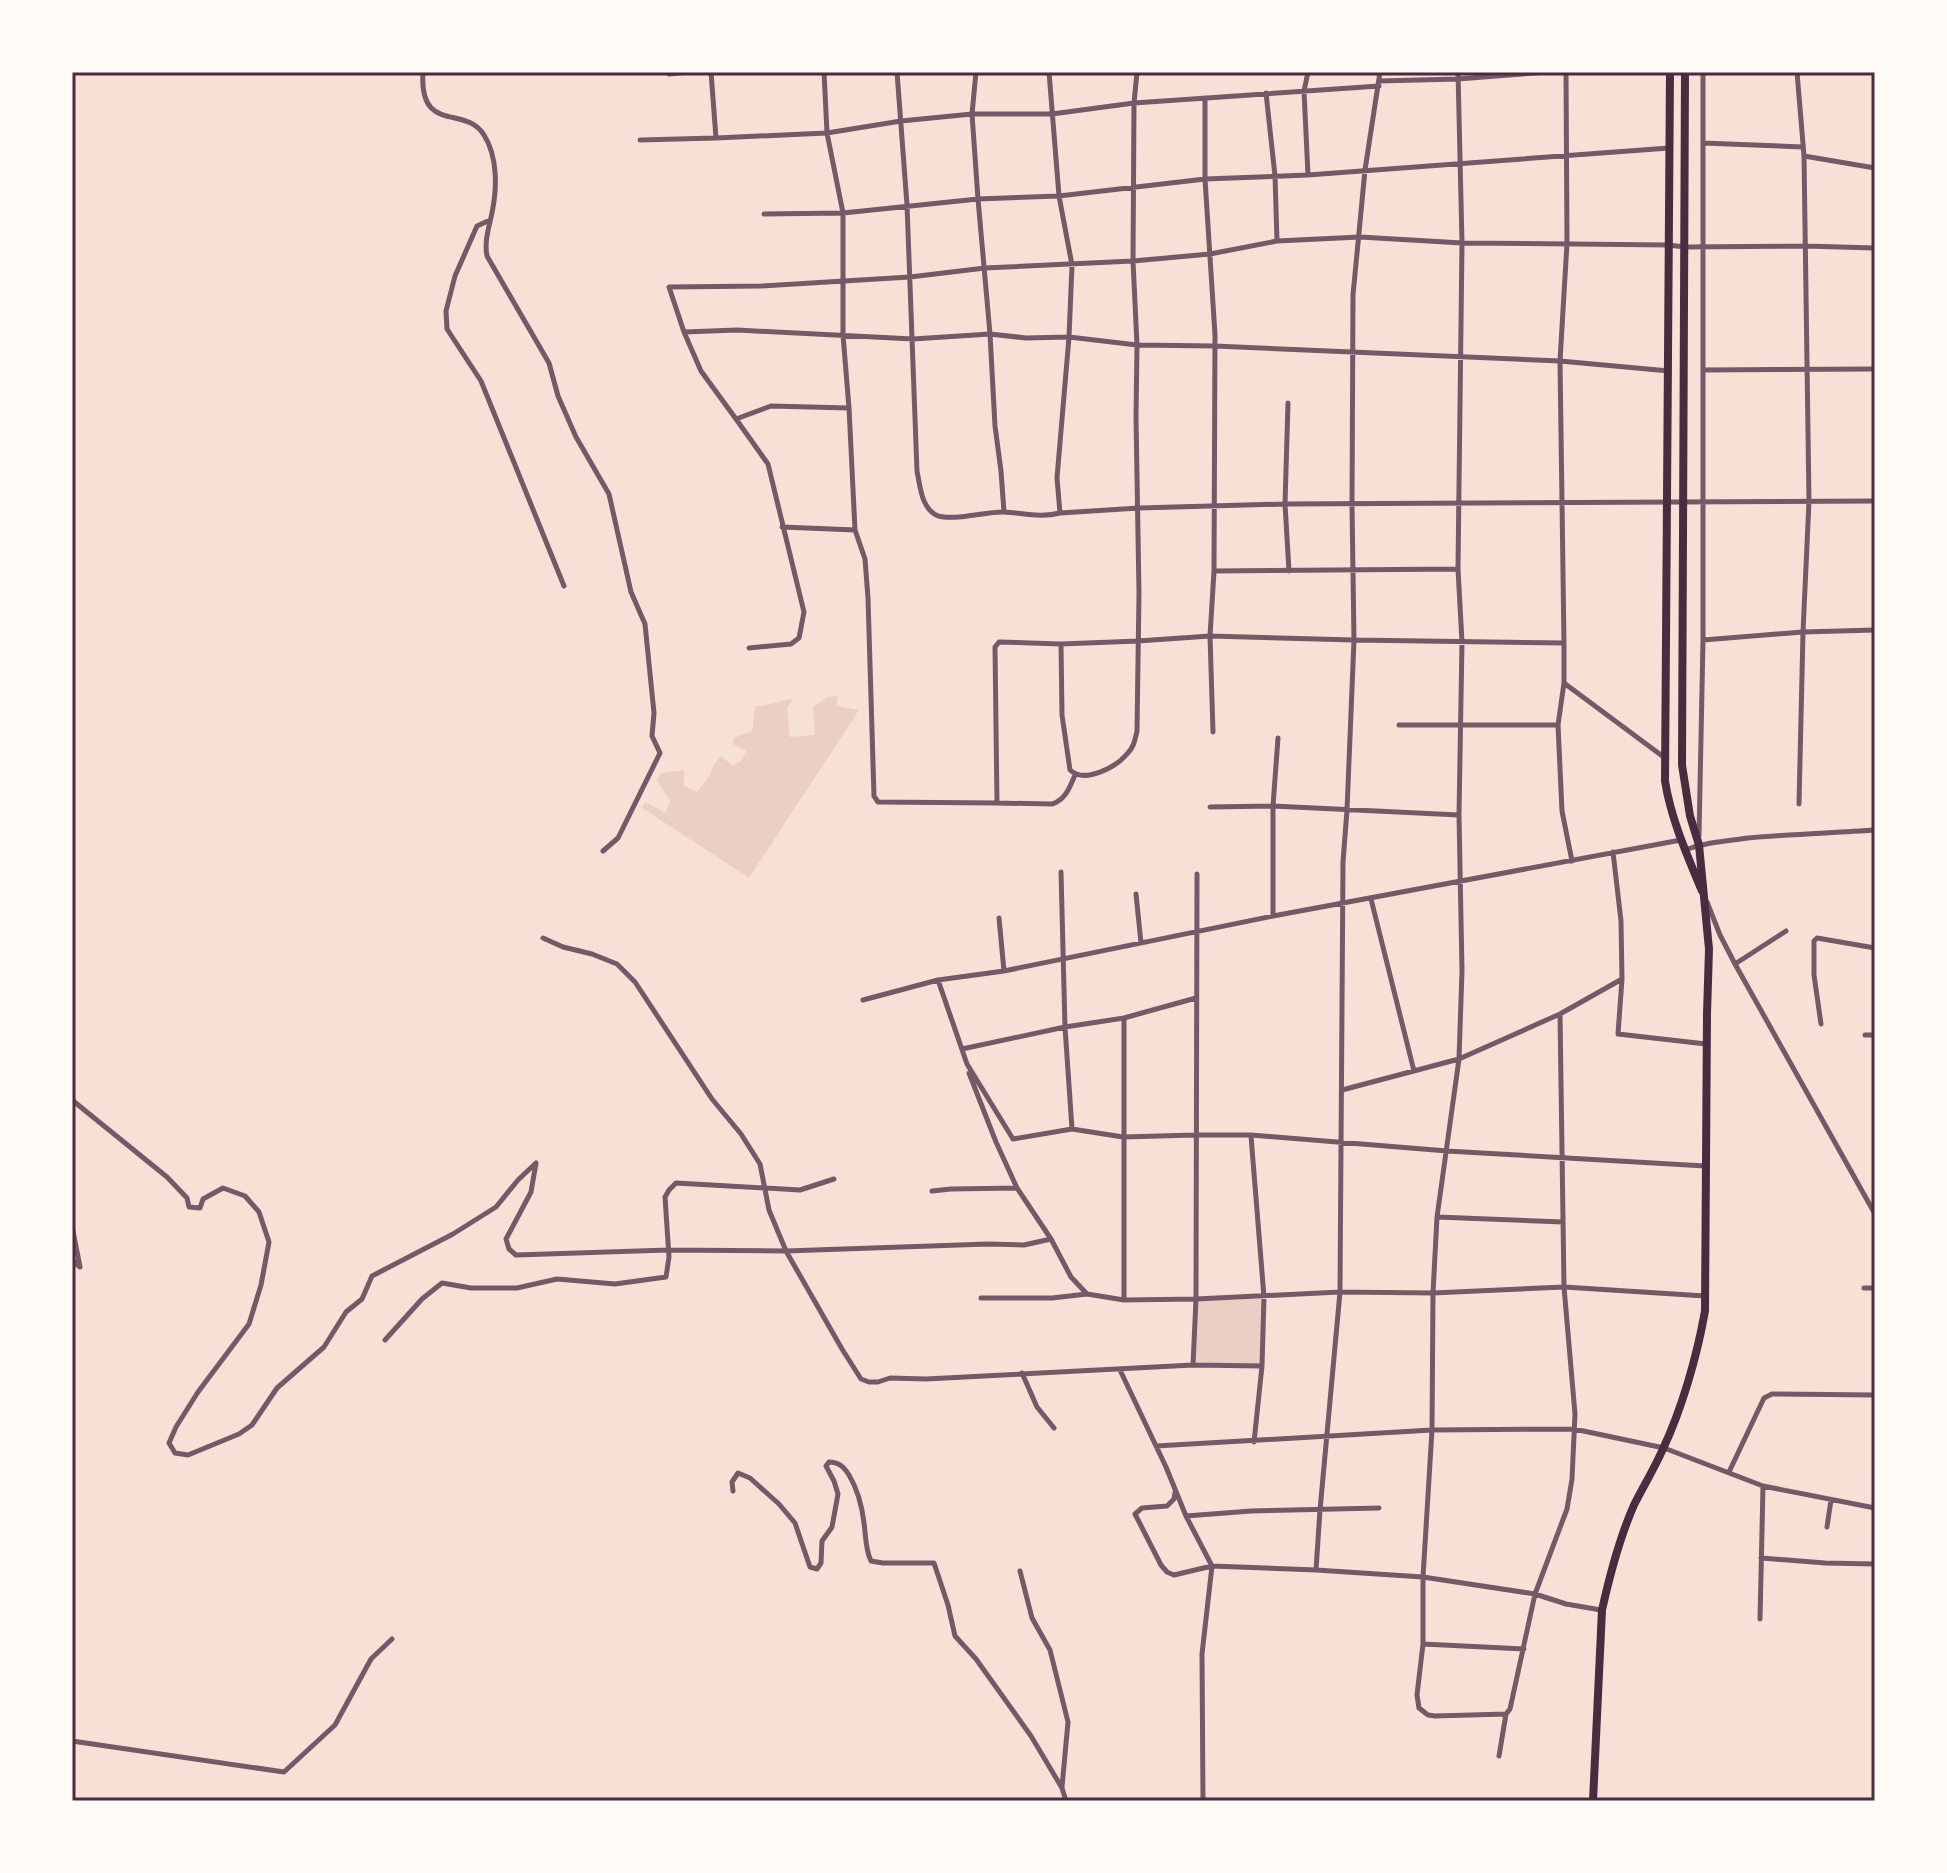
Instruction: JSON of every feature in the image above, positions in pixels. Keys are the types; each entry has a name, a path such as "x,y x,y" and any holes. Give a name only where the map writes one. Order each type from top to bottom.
{"highway":[{"path":"1670,72 1665,781 1669,806 1684,850 1706,899"},
{"path":"1593,1801 1602,1610 1621,1538 1664,1448 1694,1363 1705,1296 1709,949 1699,845 1690,816 1682,765 1685,72"}],"street":[{"path":"423,72 422,90 430,108 474,125 485,136 496,174 487,256 549,363 558,396 576,437 609,494 631,592 645,624 654,713 652,736 660,753 618,838 603,851"},
{"path":"669,74 688,72"},
{"path":"711,72 716,138"},
{"path":"824,72 827,133 843,213 843,335 855,530 865,559 868,598 874,796 878,802 1052,804 1065,796 1075,775"},
{"path":"897,72 907,205 917,471 924,502 935,515 947,517 1004,512 1033,515 1285,504 1875,501"},
{"path":"976,72 972,114 1004,512"},
{"path":"1049,72 1059,196 1072,265 1057,478 1060,513"},
{"path":"1061,644 1062,715 1070,770 1075,775 1083,776 1111,768 1127,755 1137,731 1139,508 1133,261 1137,72"},
{"path":"1308,72 1304,91 1308,175"},
{"path":"1316,1570 1340,1292 1343,862 1354,640 1353,295 1365,170 1380,72"},
{"path":"640,140 827,133 972,114 1052,114 1134,103 1458,76 1548,72"},
{"path":"1566,72 1567,243 1560,361 1564,683 1558,725 1562,811 1572,861"},
{"path":"1699,845 1703,640 1703,72"},
{"path":"1797,72 1804,156 1809,501 1799,804"},
{"path":"1458,76 1462,243 1458,569 1462,642 1459,815 1462,945 1459,1059 1437,1217 1432,1430 1423,1577 1423,1644 1417,1695 1419,1708 1428,1715 1506,1714"},
{"path":"1266,93 1275,176 1277,241"},
{"path":"1205,98 1205,179 1215,346 1214,571 1210,636 1213,732"},
{"path":"1703,143 1803,147"},
{"path":"764,214 843,213 978,199 1059,196 1205,179 1308,175 1669,148"},
{"path":"1804,156 1875,168"},
{"path":"490,220 477,226 455,276 446,311 447,329 481,381 564,586"},
{"path":"749,648 791,644 799,638 804,612 791,553 768,464 701,371 669,287 761,286 910,277 985,268 1133,261 1210,254 1277,241 1360,237 1462,243 1875,248"},
{"path":"684,332 737,330 913,339 990,334 1026,338 1069,337 1137,345 1560,361 1669,371"},
{"path":"1703,370 1875,369"},
{"path":"1288,403 1285,504 1289,571"},
{"path":"736,419 771,406 849,408"},
{"path":"782,527 855,530"},
{"path":"1214,571 1458,569"},
{"path":"1703,640 1875,630"},
{"path":"997,803 995,647 999,642 1061,644 1210,636 1564,643"},
{"path":"1564,683 1665,758"},
{"path":"1399,725 1558,725"},
{"path":"1273,916 1273,806 1278,738"},
{"path":"1210,807 1273,806 1459,815"},
{"path":"1684,850 1699,845 1799,833 1875,830"},
{"path":"863,1000 938,980 1004,971 1273,916 1681,840"},
{"path":"1613,852 1621,921 1622,979 1618,1034 1707,1045"},
{"path":"1061,872 1065,1027 1072,1129"},
{"path":"1193,1365 1196,1299 1197,874"},
{"path":"1136,894 1141,943"},
{"path":"1371,899 1414,1071"},
{"path":"1706,899 1735,964 1875,1214"},
{"path":"999,918 1004,971"},
{"path":"1735,964 1786,931"},
{"path":"543,938 617,964 635,982 712,1099 741,1134 760,1164 769,1210 786,1251 861,1379 878,1382 890,1378 926,1379 1193,1365 1262,1366"},
{"path":"1821,1024 1814,975 1814,941 1817,938 1875,948"},
{"path":"1342,1090 1459,1059 1560,1014 1622,979"},
{"path":"938,980 984,1112 1017,1188 1051,1239 1071,1277 1087,1294"},
{"path":"962,1049 1124,1018 1196,998"},
{"path":"1499,1756 1535,1594 1567,1509 1572,1479 1575,1414 1564,1287 1560,1014"},
{"path":"1124,1018 1124,1300"},
{"path":"1865,1035 1875,1035"},
{"path":"967,1064 1013,1139 1072,1129 1123,1137 1251,1135 1447,1151 1705,1166"},
{"path":"72,1100 167,1177 187,1198 189,1207 200,1208 203,1199 223,1188 245,1196 259,1212 269,1242 261,1285 249,1324 207,1379 169,1443 175,1453 188,1455 239,1434 252,1425 277,1388 324,1347 346,1312 362,1299 372,1276 440,1241 496,1207 536,1163 531,1192 506,1239 509,1249 516,1255 1024,1245 1051,1239"},
{"path":"1251,1135 1264,1297 1262,1366 1254,1442"},
{"path":"385,1340 422,1299 442,1283 471,1288 517,1288 557,1279 615,1284 666,1277 669,1257 665,1197 676,1183 800,1190 834,1179"},
{"path":"932,1191 1017,1188"},
{"path":"1437,1217 1563,1222"},
{"path":"72,1226 80,1267 72,1260"},
{"path":"981,1298 1052,1298 1087,1294 1124,1300 1196,1299 1564,1287 1705,1296"},
{"path":"1864,1288 1875,1288"},
{"path":"1120,1370 1212,1566 1202,1654 1203,1801"},
{"path":"1022,1373 1037,1407 1054,1428"},
{"path":"1729,1472 1764,1398 1772,1394 1875,1395"},
{"path":"1156,1446 1432,1430 1574,1429 1664,1448 1763,1486 1875,1508"},
{"path":"733,1491 732,1482 738,1473 750,1478 779,1504 795,1523 810,1567 817,1569 821,1563 822,1541 832,1527 838,1494 826,1466 829,1462 835,1462 844,1467 861,1502 867,1552 871,1561 934,1563 955,1636 976,1659 1017,1716 1062,1788 1066,1801"},
{"path":"1760,1619 1763,1486"},
{"path":"1175,1492 1171,1504 1142,1508 1135,1514 1161,1565 1174,1575 1212,1566 1423,1577 1535,1594 1566,1604 1602,1610"},
{"path":"1827,1527 1831,1500"},
{"path":"1186,1516 1379,1508"},
{"path":"1761,1558 1875,1564"},
{"path":"1020,1571 1032,1618 1050,1650 1068,1722 1062,1788"},
{"path":"72,1741 284,1772 335,1725 371,1659 392,1639"},
{"path":"1423,1644 1524,1649"}],"shaded area":[{"path":"838,696 836,706 859,710 749,878 642,808 645,802 666,813 670,800 657,781 661,773 684,770 684,786 697,792 721,756 733,766 742,760 746,751 733,744 734,738 752,731 755,706 793,699 787,708 790,737 815,735 813,707 828,697"},
{"path":"1264,1297 1262,1366 1193,1365 1196,1299"}]}
